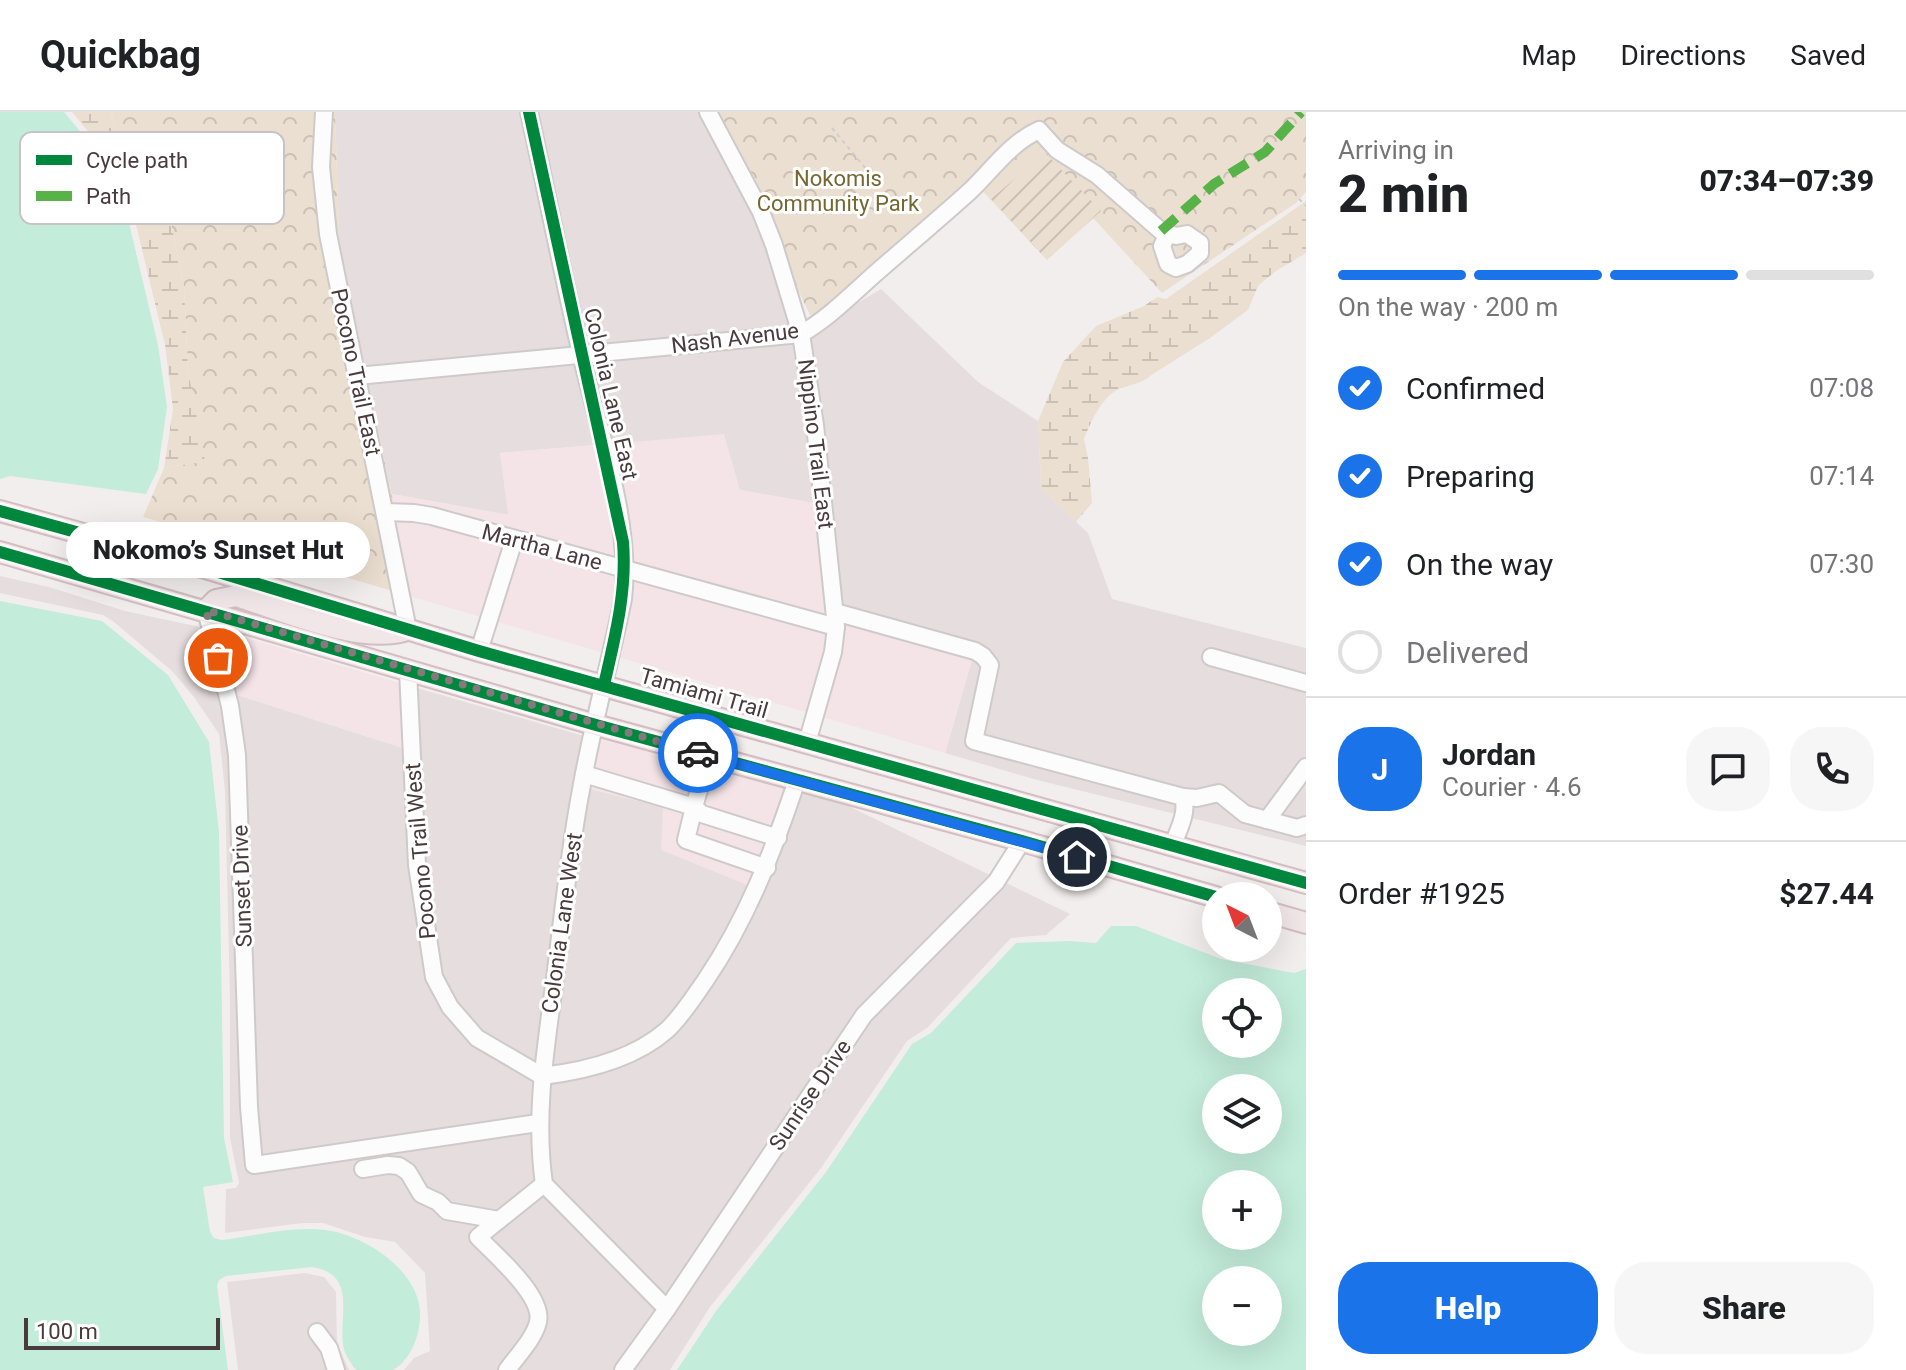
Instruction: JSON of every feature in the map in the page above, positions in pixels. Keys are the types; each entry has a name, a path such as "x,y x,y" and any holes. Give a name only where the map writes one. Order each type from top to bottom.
{"main road":[{"name":"Tamiami Trail","path":"0,511 192,564 479,651 1304,882"},
{"path":"0,552 596,725 1202,893"},
{"path":"206,610 224,597 236,596 355,632 380,636 408,630"}],"street":[{"name":"Pocono Trail East","path":"324,112 322,192 332,256 408,630"},
{"name":"Colonia Lane East","path":"529,112 619,516 625,570 623,599 596,725"},
{"name":"Nippino Trail East","path":"708,112 761,212 776,251 801,334 811,395 836,620 833,652 807,743"},
{"name":"Nash Avenue","path":"357,376 801,334 860,288 972,189 1016,145 1039,130 1057,150 1097,175 1161,231 1168,233"},
{"name":"Martha Lane","path":"385,512 423,514 625,570 975,651 990,665 974,741 1183,797"},
{"path":"479,651 514,540"},
{"name":"Sunset Drive","path":"206,610 230,706 237,755 249,1107 254,1165 538,1123"},
{"path":"1211,657 1306,683"},
{"name":"Pocono Trail West","path":"408,670 417,865 434,977 450,1007 477,1038 542,1076"},
{"name":"Colonia Lane West","path":"544,1184 538,1123 542,1076 584,774 596,725"},
{"path":"709,756 686,840 767,868"},
{"path":"1267,820 1306,767"},
{"path":"584,774 694,807 702,814 778,838"},
{"path":"542,1076 610,1062 640,1048 681,1015 718,961 767,868 797,780"},
{"path":"1183,797 1197,798 1219,793 1245,814 1297,828 1306,825"},
{"path":"1173,844 1183,819 1186,801 1183,797"},
{"name":"Sunrise Drive","path":"623,1370 864,1015 996,882 1022,841"},
{"path":"363,1169 399,1166 408,1172 421,1194 438,1202 449,1213 499,1220"},
{"path":"507,1370 534,1333 539,1310 526,1289 478,1237 544,1184 667,1309"},
{"path":"317,1332 329,1348 336,1370"}],"path":[{"path":"832,128 877,182"},
{"path":"1299,199 1306,206"}],"shaded area":[{"path":"0,112 64,112 81,132 20,132 20,224 129,224 158,345 167,407 158,469 146,494 10,476 0,479"},
{"path":"335,112 522,112 595,445 500,453 509,515 392,494 340,260"},
{"path":"537,112 705,112 810,331 881,289 978,382 1038,421 1041,489 1088,533 1112,599 1306,648 1306,846 1037,780 945,753 974,653 841,620 825,505 740,490 609,444"},
{"path":"724,434 740,490 826,505 841,620 974,653 945,753 618,657 633,570 609,444"},
{"path":"595,445 612,517 618,569 616,597 604,653 399,593 392,494 508,515 500,453"},
{"path":"0,576 49,587 125,611 233,634 231,693 409,750 417,688 591,738 582,787 663,807 800,789 828,796 1070,914 1046,935 1011,938 927,1028 907,1041 821,1168 710,1307 670,1370 404,1370 414,1358 430,1351 425,1273 395,1242 365,1237 323,1223 225,1233 226,1189 236,1188 239,1183 230,1138 225,791 219,734 172,671 114,622 103,615 0,593"},
{"path":"0,601 102,621 168,675 209,742 219,832 224,1138 233,1182 203,1187 210,1232 214,1238 222,1240 287,1230 325,1230 358,1240 389,1259 412,1286 420,1318 412,1348 393,1370 354,1368 343,1345 341,1287 326,1271 312,1267 226,1276 219,1280 217,1286 228,1370 0,1370"},
{"path":"233,634 417,688 409,750 231,693"},
{"path":"591,738 703,762 800,789 752,887 661,850 663,807 582,787"},
{"path":"1111,926 1136,926 1202,952 1202,962 1237,962 1294,973 1306,969 1306,1370 677,1370 716,1311 826,1172 912,1044 931,1033 1016,943 1096,943"},
{"path":"305,1273 324,1277 336,1292 337,1344 349,1370 238,1370 227,1282"}],"green space":[{"path":"72,112 111,112 116,132 89,132"},
{"path":"111,112 335,112 340,260 392,494 399,593 143,517 164,468 204,461 188,371 184,287 171,224 284,224 284,132 116,132"},
{"name":"Nokomis Community Park","path":"711,112 1306,112 1306,192 1296,203 1162,293 1093,218 1047,260 974,182 812,319"},
{"path":"1045,153 1101,211 1047,260 991,199"},
{"path":"1306,201 1306,253 1258,286 1248,310 1149,377 1117,390 1101,405 1084,439 1092,503 1076,522 1041,489 1038,421 1063,362 1096,326 1144,306 1157,297 1166,299"},
{"path":"136,224 171,224 184,287 188,371 205,461 164,468 173,409 165,345"}],"marked path":[{"path":"1161,231 1214,184 1265,152 1301,112"}],"cycle path":[{"path":"529,112 623,542 622,597 604,685"},
{"path":"0,511 192,564 479,651 1306,883"},
{"path":"0,552 596,725 1202,893"}],"way so far":[{"path":"218,658 206,610 698,753"}],"place":[{"name":"Nokomo’s Sunset Hut","path":"218,658"}],"route":[{"path":"698,753 1077,857"}]}
